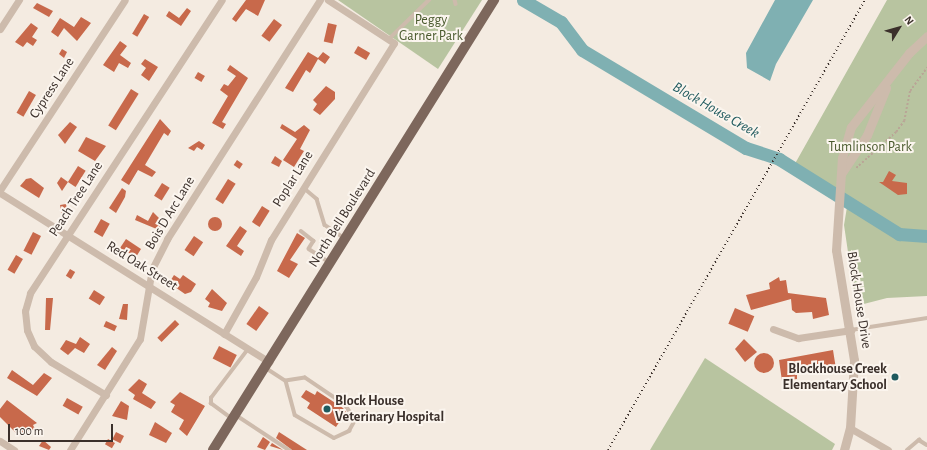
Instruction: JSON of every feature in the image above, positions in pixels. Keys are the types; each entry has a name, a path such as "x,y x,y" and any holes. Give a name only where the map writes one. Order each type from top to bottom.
{"main road":[{"name":"North Bell Boulevard","path":"213,450 494,1"}],"street":[{"path":"0,29 19,0"},
{"name":"Cypress Lane","path":"0,190 125,0"},
{"name":"Peach Tree Lane","path":"106,395 51,362 34,346 27,330 25,311 30,293 69,236 222,0"},
{"name":"Bois D Arc Lane","path":"70,450 140,339 152,269 167,239 320,0"},
{"path":"328,0 391,41"},
{"name":"Block House Drive","path":"844,450 850,428 854,360 851,330 836,250 836,215 840,177 851,127 890,77 927,36"},
{"name":"Poplar Lane","path":"224,334 256,277 271,240 391,41"},
{"name":"Block House Drive","path":"840,177 867,135 890,77"},
{"name":"Red Oak Street","path":"0,193 248,349 267,365"},
{"path":"773,329 798,338 851,330"},
{"path":"850,428 888,450"},
{"path":"0,441 14,450"}],"lane":[{"path":"391,41 430,0"},
{"path":"303,188 315,196 325,225 345,238"},
{"path":"301,231 314,241 309,249 330,263"},
{"path":"851,330 927,318"},
{"path":"248,349 211,398 210,404 289,450"},
{"path":"267,365 286,381 295,415 334,438 349,431 355,420 345,405 305,378 286,381"},
{"path":"907,450 919,440 927,445"}],"path":[{"path":"856,168 896,132 904,121 904,105 910,91 927,68"}],"green space":[{"name":"Peggy Garner Park","path":"338,0 482,0 438,69"},
{"name":"Tumlinson Park","path":"887,0 927,0 927,296 887,298 856,306 844,225 848,201 792,169"},
{"path":"705,358 835,444 832,450 650,450"}],"water":[{"path":"775,0 813,0 776,64 770,81 747,68 746,53"}],"building":[{"path":"246,0 265,0 258,16 246,9 236,22 232,19"},
{"path":"37,3 53,11 49,17 33,8"},
{"path":"187,8 191,11 181,26 166,16 169,11 179,18"},
{"path":"144,14 149,17 137,37 132,34"},
{"path":"81,17 91,23 77,41 64,28 58,37 51,32 60,18 74,27"},
{"path":"274,19 282,25 269,42 261,36"},
{"path":"31,23 38,28 32,37 37,40 33,46 27,42 23,47 15,42"},
{"path":"328,23 337,25 332,44 324,42"},
{"path":"120,41 127,46 120,55 131,63 128,68 119,63 114,72 103,65"},
{"path":"358,46 370,53 366,60 354,53"},
{"path":"62,49 67,52 64,58 59,54"},
{"path":"308,52 318,58 323,52 330,57 325,64 318,59 310,73 306,70 293,92 285,88"},
{"path":"145,59 158,67 149,81 141,75 146,68 141,64"},
{"path":"230,65 248,78 222,122 226,124 223,129 212,123 228,96 220,90 224,84 228,86 236,76 227,70"},
{"path":"198,72 205,76 201,82 194,78"},
{"path":"326,86 335,92 335,99 320,115 313,110 317,104 313,100"},
{"path":"131,89 139,94 116,130 108,125"},
{"path":"29,91 36,95 23,117 16,113"},
{"path":"160,119 171,131 168,136 164,133 145,165 156,172 152,177 138,170 129,185 121,180"},
{"path":"70,122 77,127 65,144 58,135"},
{"path":"282,124 295,132 304,125 310,130 300,149 304,151 294,167 283,160 297,139 280,128"},
{"path":"86,137 106,146 95,161 78,151"},
{"path":"199,141 205,145 202,150 197,147 194,151 188,148"},
{"path":"275,156 282,161 279,167 271,163"},
{"path":"237,160 243,164 239,169 234,165"},
{"path":"78,166 86,171 76,187 68,182"},
{"path":"889,171 896,175 892,181 907,183 907,194 898,195 879,182 883,182"},
{"path":"61,177 68,182 62,191 57,183"},
{"path":"31,178 44,188 39,198 20,186 26,179"},
{"path":"228,179 236,184 223,204 215,199"},
{"path":"162,183 170,188 162,200 154,196"},
{"path":"122,188 126,191 125,197 116,213 109,208"},
{"path":"66,204 68,215 62,216 60,205"},
{"path":"262,206 270,211 260,227 252,222"},
{"path":"153,212 163,222 159,230 135,220 137,215 148,221"},
{"path":"212,217 218,217 222,221 222,227 218,231 212,231 208,227 208,221"},
{"path":"101,219 110,224 102,237 94,232"},
{"path":"240,226 247,231 237,246 244,251 241,256 226,246"},
{"path":"33,232 41,236 31,255 23,251"},
{"path":"297,233 305,238 290,260 298,264 289,278 277,271"},
{"path":"194,236 203,242 194,256 184,250"},
{"path":"126,239 141,249 136,257 120,248"},
{"path":"16,255 23,259 14,274 8,270"},
{"path":"70,269 75,272 71,279 66,276"},
{"path":"174,275 180,279 183,275 196,284 191,292 185,294 169,283"},
{"path":"779,277 780,281 786,280 788,293 826,298 829,315 813,319 812,312 796,313 792,310 791,299 751,310 746,295 770,289 769,283"},
{"path":"212,289 227,303 222,311 208,307 210,303 205,299"},
{"path":"94,290 105,297 100,305 89,298"},
{"path":"46,298 53,298 50,330 45,330"},
{"path":"123,304 128,304 127,320 119,319"},
{"path":"259,306 269,313 256,331 246,324"},
{"path":"735,308 754,316 748,332 728,324"},
{"path":"175,320 179,324 162,342 157,338"},
{"path":"106,321 117,326 115,331 104,326"},
{"path":"80,337 90,344 84,353 75,348 68,355 60,349 66,340 76,344"},
{"path":"744,339 757,352 745,362 735,349"},
{"path":"219,346 237,355 230,368 213,358"},
{"path":"112,347 117,351 105,370 97,365"},
{"path":"833,350 836,369 797,371 797,379 782,381 779,360"},
{"path":"764,353 771,356 774,363 771,370 764,373 757,370 754,363 757,356"},
{"path":"12,370 33,385 44,373 52,378 37,396 7,378"},
{"path":"139,379 147,384 142,393 156,402 151,409 133,399 135,395 128,390"},
{"name":"Block House Veterinary Hospital","path":"306,390 315,395 317,391 343,408 346,412 336,427 307,408 310,403 301,397"},
{"path":"180,392 205,406 187,436 179,429 184,420 171,412 175,405 170,402"},
{"path":"67,398 83,407 78,415 63,406"},
{"path":"7,400 37,423 33,425 35,429 17,434 0,417 0,409"},
{"path":"121,401 129,406 127,420 112,416"},
{"path":"155,422 172,433 166,443 149,435"},
{"path":"116,432 124,436 120,443 112,439"},
{"path":"279,432 307,450 292,450 276,438"},
{"path":"263,437 270,442 265,450 257,447"},
{"path":"108,439 115,443 112,448 105,444"},
{"path":"43,440 51,447 49,450 39,446"},
{"path":"272,443 283,450 270,446"}],"waterway":[{"name":"Block House Creek","path":"523,0 561,22 582,50 746,148 779,159 899,234 927,236"}],"railway":[{"path":"608,450 865,0"}],"place":[{"name":"Blockhouse Creek Elementary School","path":"895,377"},
{"name":"Block House Veterinary Hospital","path":"327,409"}]}
